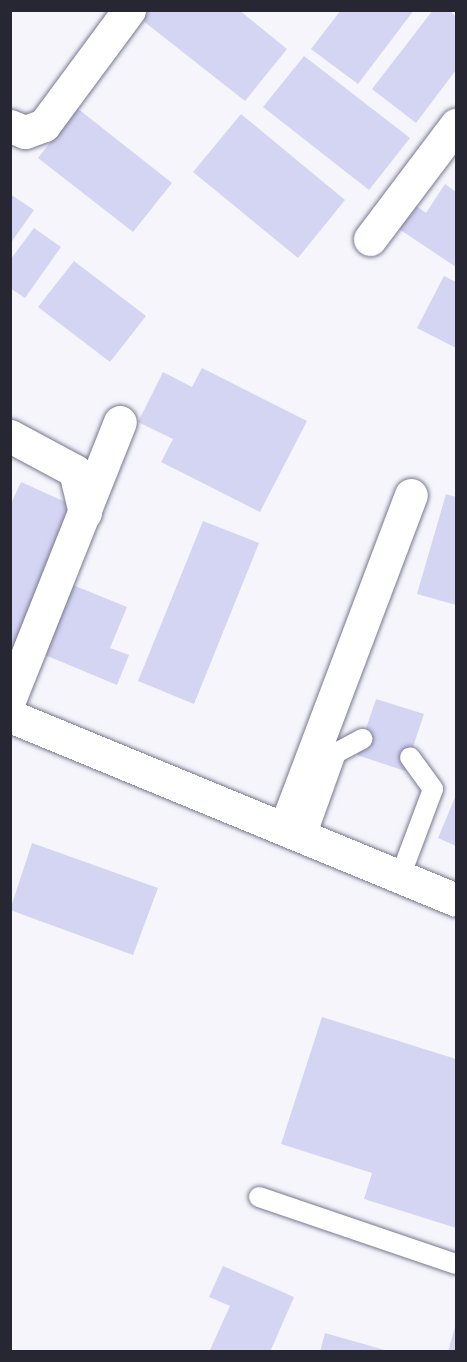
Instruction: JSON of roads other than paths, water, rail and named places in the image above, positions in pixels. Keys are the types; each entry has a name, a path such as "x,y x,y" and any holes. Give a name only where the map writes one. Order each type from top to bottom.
{"street":[{"path":"10,126 25,132 44,126 129,10"},
{"path":"370,239 456,126"},
{"path":"10,698 120,422"},
{"path":"10,436 75,471 84,513"},
{"path":"296,832 411,495"},
{"path":"10,716 296,832 456,900"}],"lane":[{"path":"296,832 336,753 362,739"},
{"path":"400,877 433,789 410,757"},
{"path":"258,1197 456,1264"}]}
